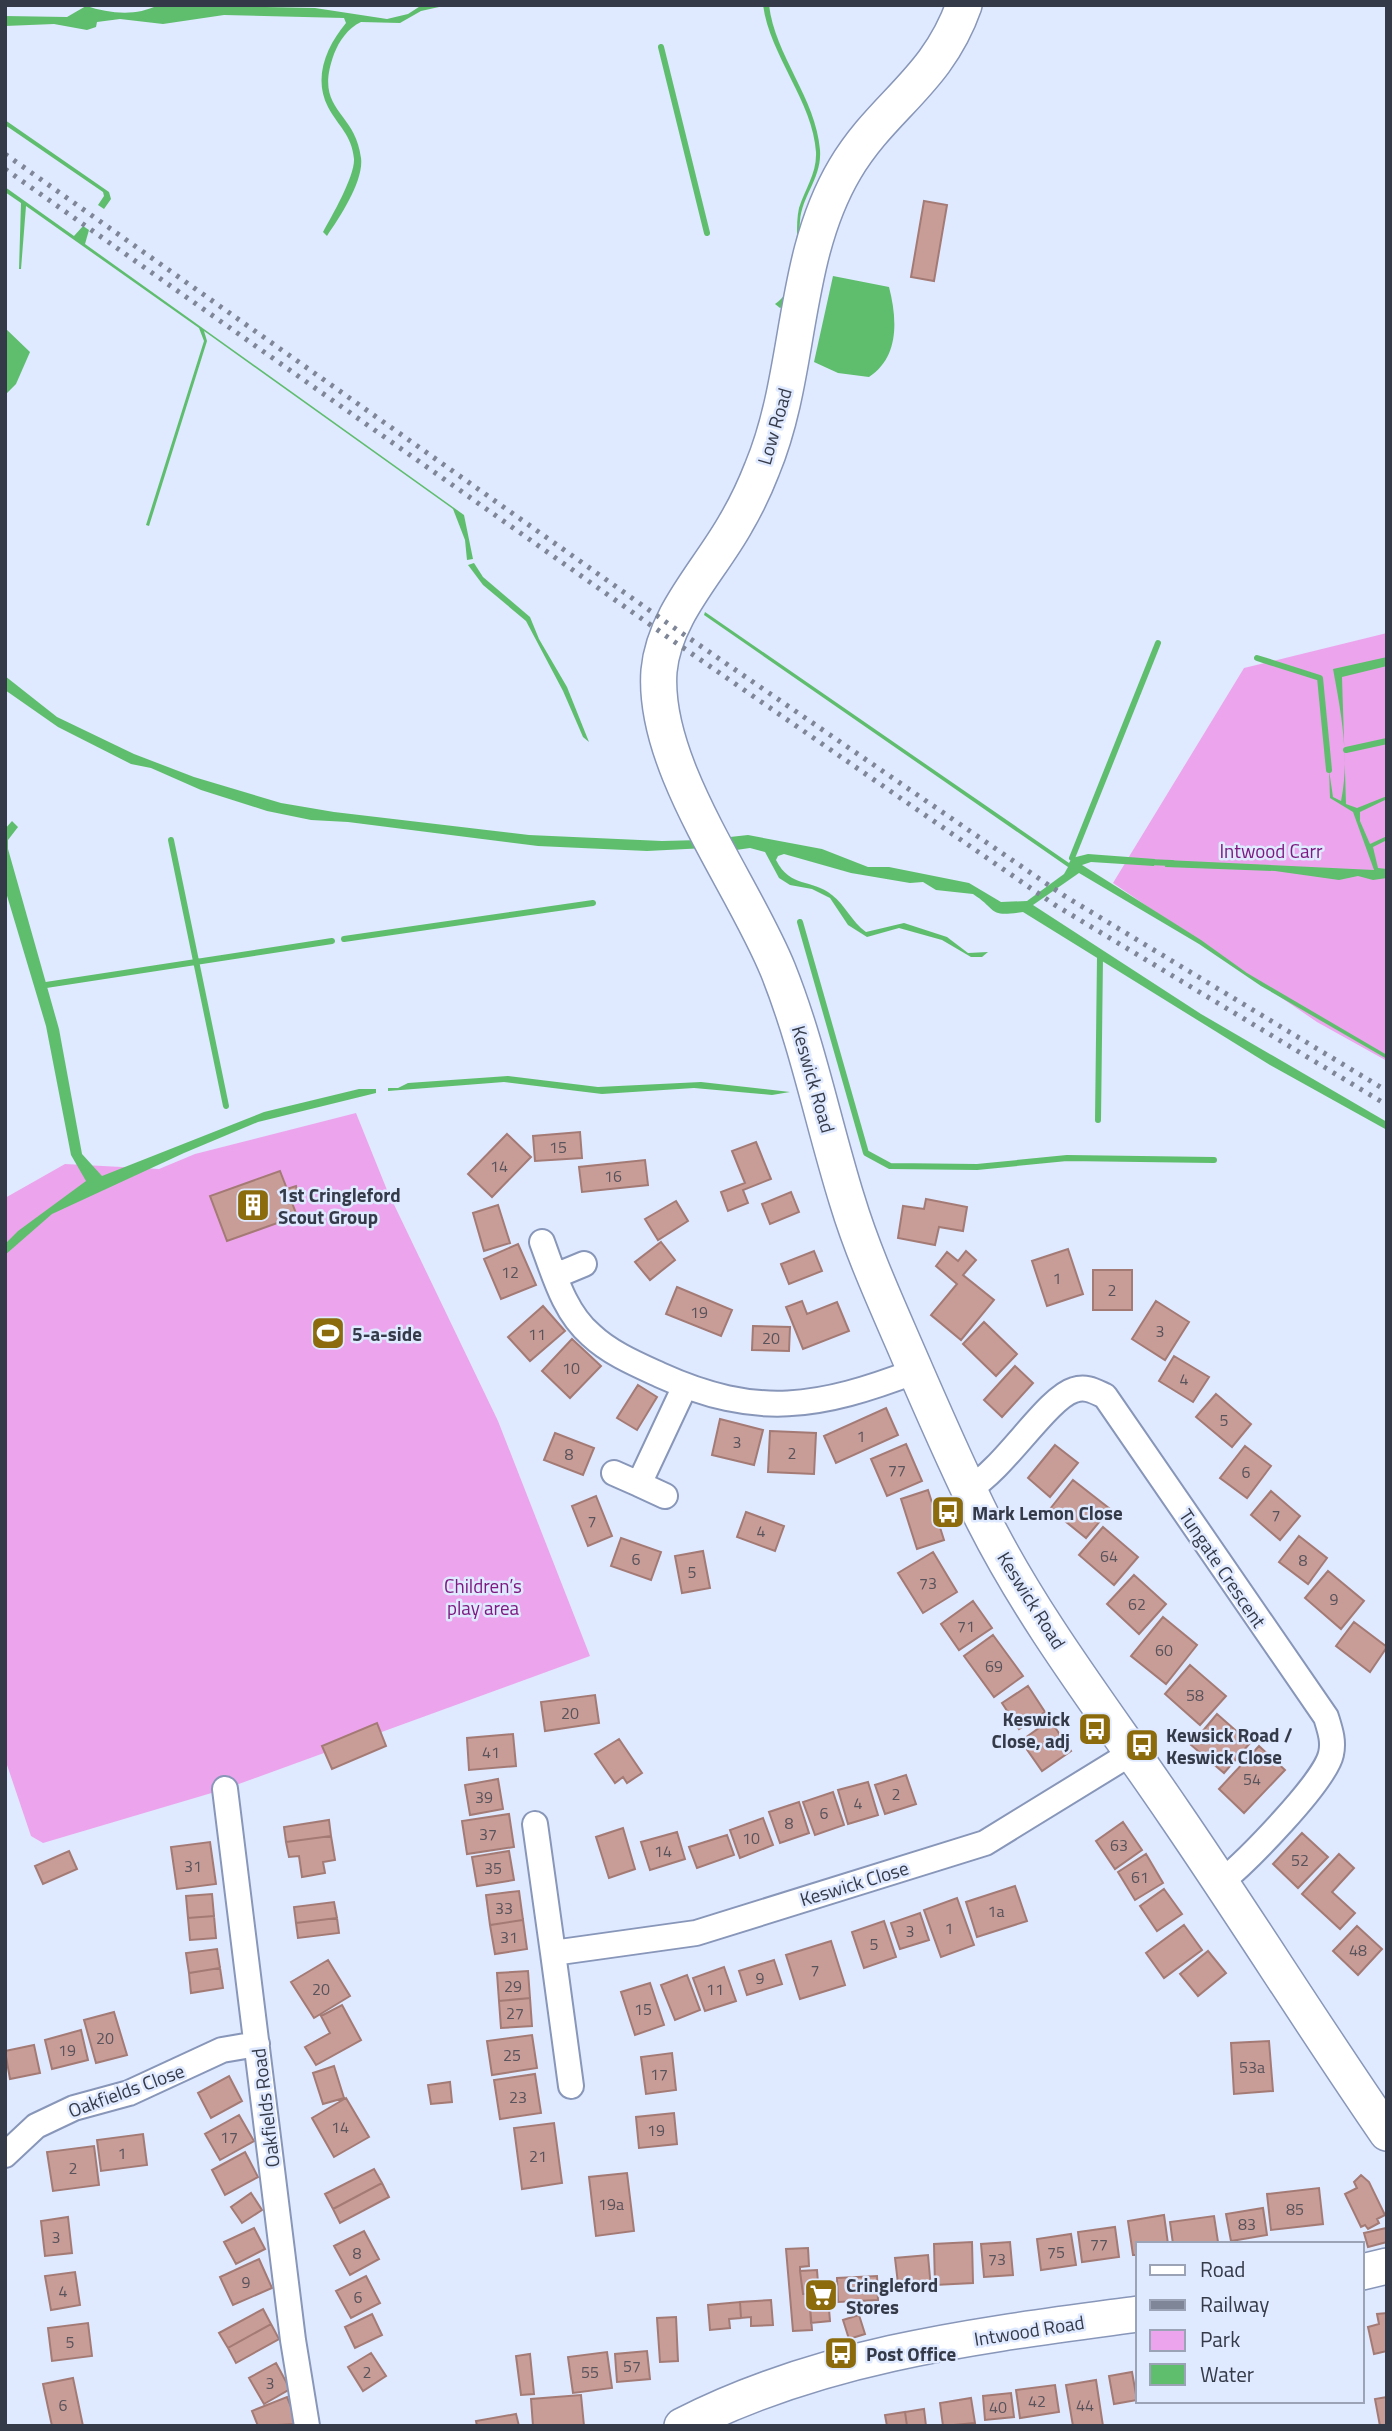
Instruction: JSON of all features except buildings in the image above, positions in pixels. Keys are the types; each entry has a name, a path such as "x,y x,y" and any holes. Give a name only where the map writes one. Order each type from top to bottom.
{"street":[{"name":"Low Road","path":"713,843 673,750 660,702 659,668 663,651 689,594 735,525 764,466 784,397 815,243 839,181 872,132 942,55 964,5"},
{"name":"Keswick Road","path":"713,843 775,963 799,1026 847,1201 916,1371 969,1489 1032,1605 1221,1882 1387,2133"},
{"path":"542,1242 572,1312 589,1335 615,1353 685,1386 753,1403 785,1404 825,1401 916,1371"},
{"path":"555,1276 584,1264"},
{"path":"639,1483 685,1386"},
{"name":"Tungate Crescent","path":"969,1489 1001,1466 1057,1400 1073,1390 1088,1388 1105,1396 1326,1717 1332,1737 1329,1763 1253,1854 1221,1882"},
{"path":"614,1473 666,1496"},
{"name":"Keswick Close","path":"552,1952 696,1933 985,1843 1133,1752"},
{"name":"Oakfields Road","path":"225,1789 293,2340 307,2426"},
{"path":"535,1824 571,2086"},
{"name":"Oakfields Close","path":"5,2155 36,2126 74,2108 129,2093 222,2050 257,2044"},
{"path":"1364,2272 1387,2266"},
{"name":"Intwood Road","path":"682,2426 727,2403 772,2386 867,2358 1136,2314"}],"green space":[{"name":"Intwood Carr","path":"1387,633 1387,1061 1317,1022 1113,883 1244,668"},
{"name":"Children’s play area","path":"356,1113 387,1190 498,1421 590,1656 225,1789 43,1843 31,1836 5,1759 5,1198 65,1164 159,1169 195,1154"}],"water":[{"path":"158,5 315,8 387,19 408,14 422,5 448,5 421,11 400,23 361,22 348,31 338,44 329,73 329,88 337,109 357,142 361,167 350,198 327,236 323,232 347,185 354,159 344,131 328,107 322,85 324,63 333,42 346,23 344,18 224,15 163,24 120,19 97,22 96,27 87,30 54,24 5,26 5,16 67,17 86,6 113,12 131,12"},
{"path":"763,5 769,5 779,42 811,113 820,150 818,169 804,203 799,229 798,268 792,293 794,301 780,308 775,304 792,282 798,211 813,174 816,152 807,115 774,42"},
{"path":"5,120 109,192 111,199 104,209 98,205 104,196 103,192 5,125"},
{"path":"5,187 74,236 83,226 89,230 85,244 464,515 473,559 467,560 465,540 453,509 204,331 207,341 149,526 146,525 204,341 199,328 26,206 19,269 21,203 5,192"},
{"path":"833,276 889,287 894,311 894,336 886,359 869,377 838,373 814,362"},
{"path":"5,328 30,352 16,384 5,395"},
{"path":"474,563 483,577 530,617 539,639 567,687 589,742 583,737 563,691 526,621 483,585 468,565"},
{"path":"705,612 1069,863 1072,858 1088,854 1155,859 1154,866 1091,862 1082,865 1201,940 1247,973 1387,1055 1387,1059 1261,986 1199,944 1079,873 1033,905 1201,1014 1387,1122 1387,1130 1270,1065 1023,912 998,913 973,894 936,890 923,882 910,883 851,873 784,854 778,856 776,860 788,875 832,895 866,932 904,923 947,937 968,953 988,952 982,957 971,957 942,940 899,928 867,937 848,925 830,898 812,889 790,885 779,878 765,852 750,848 736,850 730,837 748,835 822,849 868,867 889,867 969,883 1001,902 1027,901 1064,874 1068,867 704,615"},
{"path":"1387,657 1387,666 1342,677 1344,747 1333,669"},
{"path":"5,676 57,717 134,754 194,777 281,803 334,812 529,835 662,841 701,840 706,848 647,851 538,846 348,822 311,820 267,811 201,790 151,768 131,764 58,727 5,690"},
{"path":"1345,760 1346,804 1357,808 1387,796 1387,799 1360,812 1360,821 1370,844 1387,836 1387,840 1373,847 1378,868 1387,869 1387,878 1373,880 1358,876 1339,880 1275,871 1165,867 1166,860 1374,870 1353,812 1330,798 1329,770 1333,797 1341,801"},
{"path":"12,821 18,827 8,840 8,849 59,1029 82,1154 102,1176 264,1112 359,1089 376,1089 376,1093 258,1122 184,1153 52,1214 5,1255 5,1244 18,1231 86,1181 71,1155 46,1026 5,889 5,829"},
{"path":"508,1076 598,1087 701,1082 790,1092 772,1095 694,1088 602,1094 504,1082 388,1091 388,1088 398,1088 408,1083"}],"waterway":[{"path":"661,47 707,233"},
{"path":"1072,858 1158,643"},
{"path":"1257,658 1320,678 1329,770"},
{"path":"1346,750 1387,741"},
{"path":"171,840 226,1106"},
{"path":"1148,862 1172,863"},
{"path":"344,939 593,903"},
{"path":"800,922 866,1153 890,1166 977,1167 1067,1158 1214,1160"},
{"path":"46,985 332,941"},
{"path":"1098,1120 1100,958"}],"railway":[{"path":"5,154 673,627 1063,895 1387,1091"},
{"path":"5,169 669,638 1055,905 1387,1105"}],"place":[{"name":"1st Cringleford Scout Group","path":"253,1205"},
{"name":"5-a-side","path":"328,1333"},
{"name":"Mark Lemon Close","path":"948,1512"},
{"name":"Keswick Close, adj","path":"1095,1729"},
{"name":"Kewsick Road / Keswick Close","path":"1142,1745"},
{"name":"Cringleford Stores","path":"821,2295"},
{"name":"Post Office","path":"841,2353"}]}
